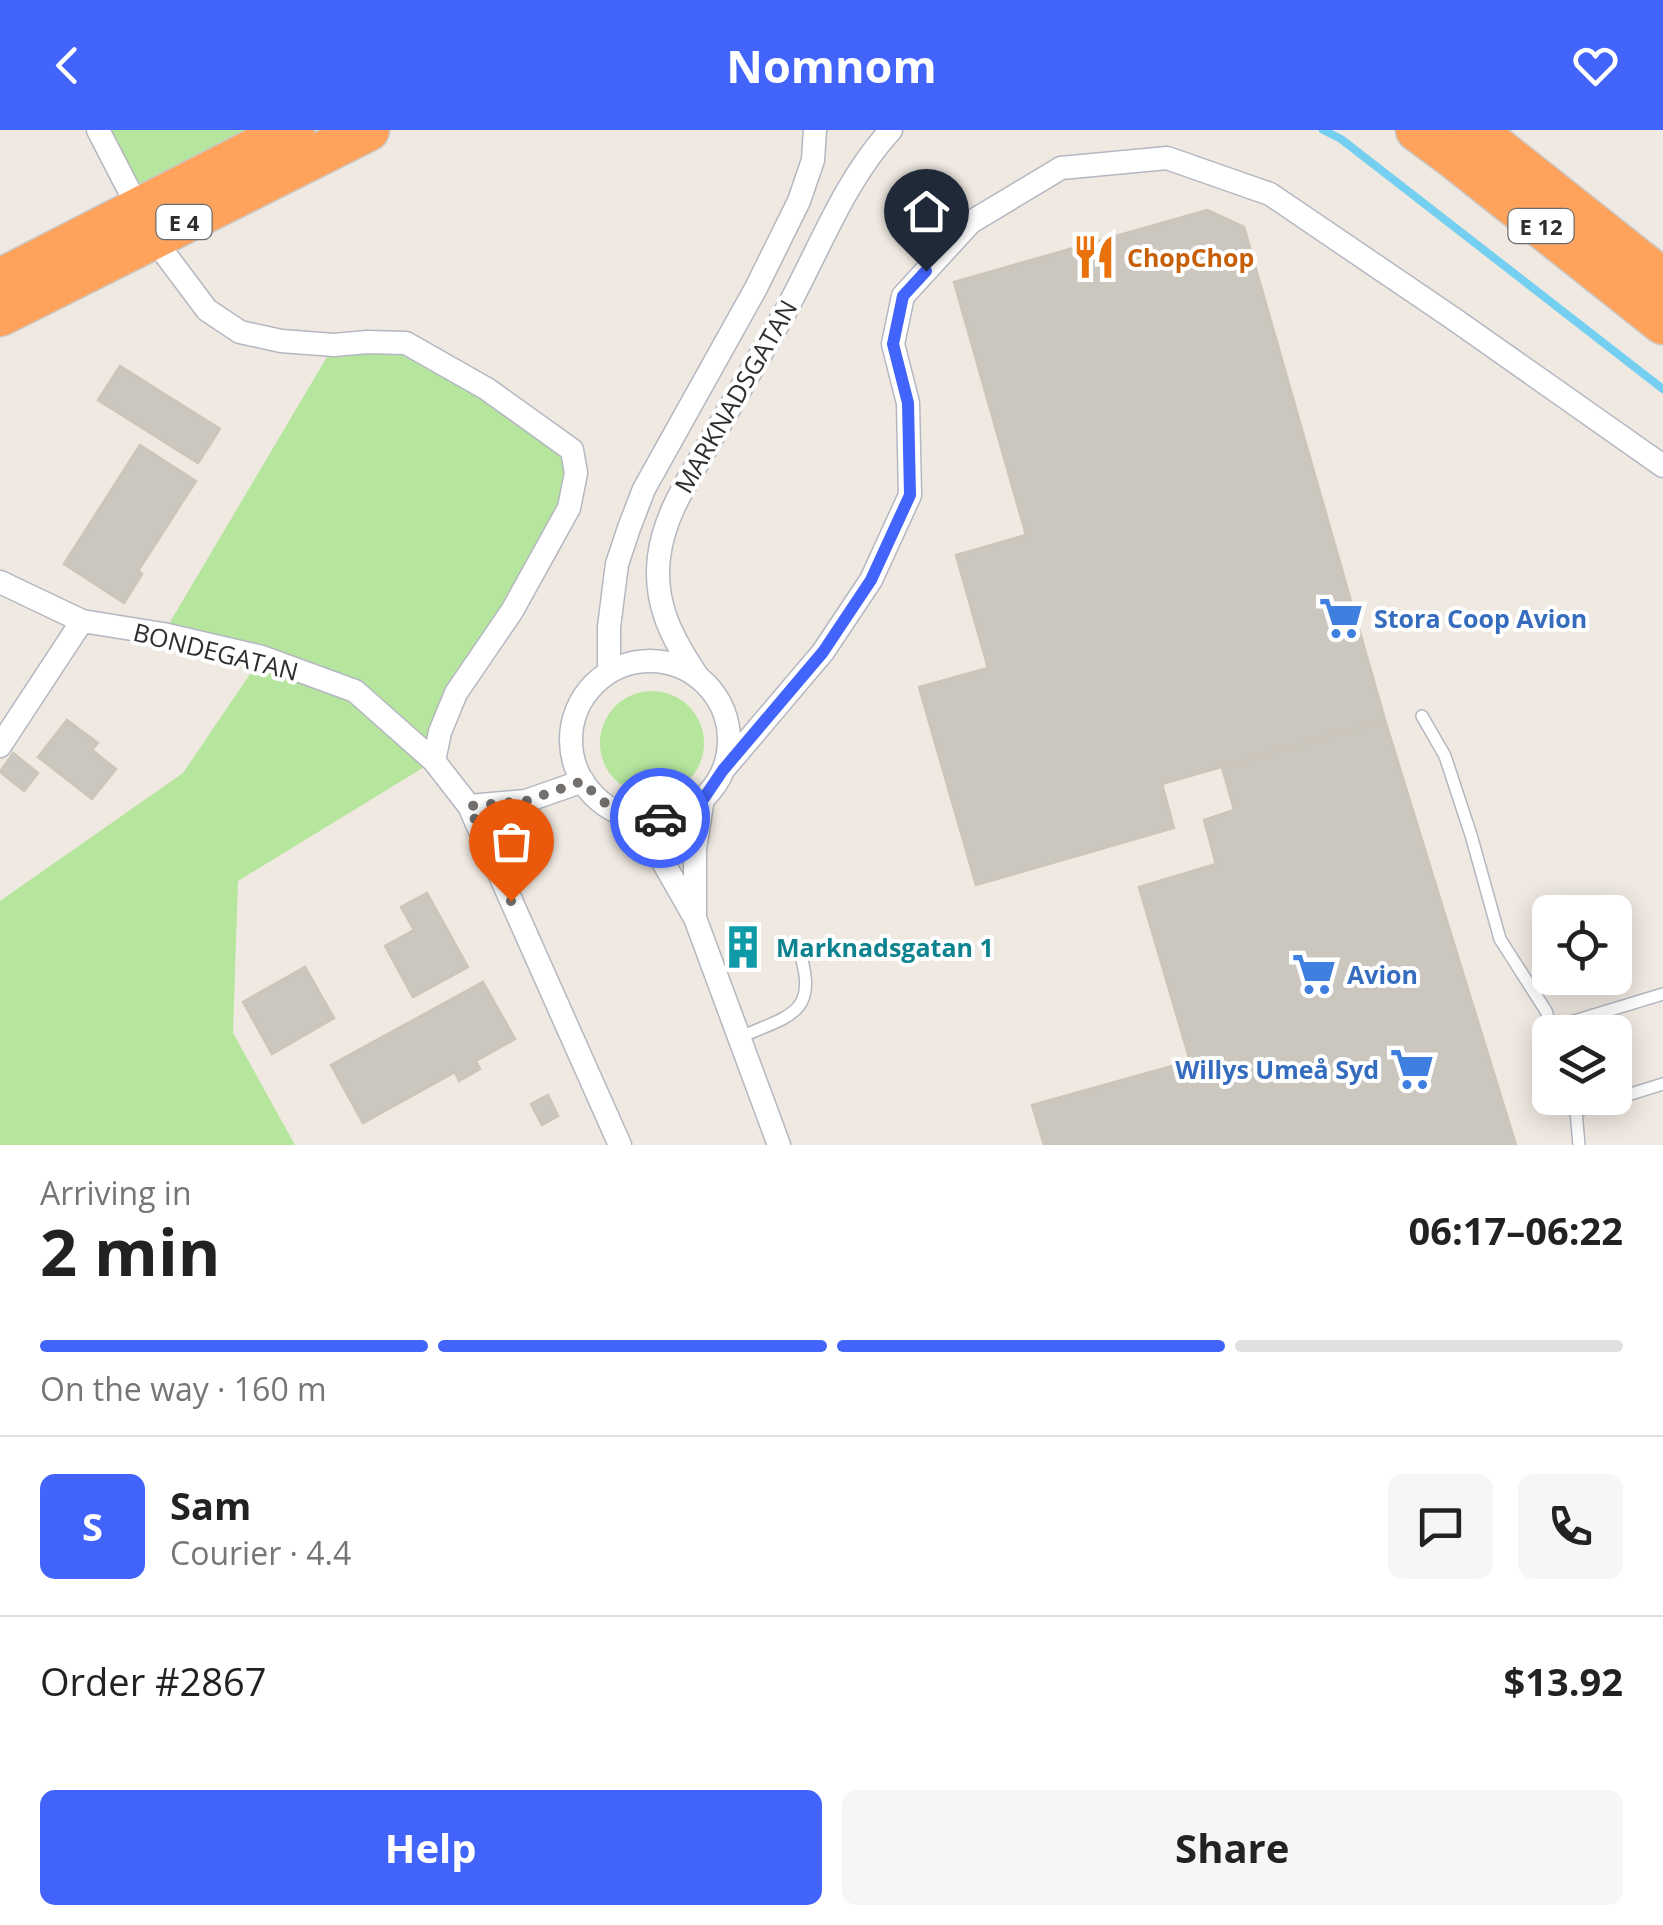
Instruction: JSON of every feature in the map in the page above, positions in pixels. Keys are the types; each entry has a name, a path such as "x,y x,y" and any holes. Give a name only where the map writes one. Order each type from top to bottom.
{"highway":[{"name":"E 4","path":"0,280 293,130"},
{"name":"E 4","path":"0,315 368,130"},
{"name":"E 12","path":"1417,130 1663,323"},
{"name":"E 12","path":"1474,130 1663,280"}],"street":[{"path":"98,130 130,192"},
{"name":"MARKNADSGATAN","path":"609,672 615,580 629,528 644,489 800,202 813,160 815,130"},
{"name":"MARKNADSGATAN","path":"698,677 676,646 662,615 659,556 672,507 785,312 847,192 867,158 891,130"},
{"path":"723,770 729,748 728,725 721,704 708,685 678,666 654,661 631,663 609,672 590,688 577,709 571,734 574,758 583,781 597,798 616,811 638,818 661,818 684,811 704,798 823,652 871,580 910,495 908,403 893,344 903,296 971,222 1061,168 1167,158 1270,194 1663,466"},
{"path":"164,254 208,310 240,332 282,341 334,345 406,343 486,388 572,450 576,473 569,508 512,611 456,693 440,732 434,761"},
{"name":"BONDEGATAN","path":"0,582 82,621 163,634 262,657 354,691 434,761 469,806 620,1145"},
{"path":"0,746 82,621"},
{"path":"469,806 526,801 583,781"},
{"path":"694,918 695,849 704,798"},
{"path":"638,818 694,918 779,1145"}],"lane":[{"path":"1422,716 1446,756 1500,939 1547,1015"},
{"path":"739,1038 798,1010 806,994 801,957"},
{"path":"1598,1015 1663,994"},
{"path":"1632,1094 1663,1084"},
{"path":"1576,1115 1579,1145"}],"green space":[{"path":"98,130 245,130 130,192"},
{"path":"406,343 555,436 576,473 456,693 434,761 238,881 233,1033 295,1145 0,1145 0,901 183,773 261,658 163,634 334,345"},
{"path":"652,691 672,695 689,706 700,723 704,743 700,763 689,780 672,791 652,795 632,791 615,780 604,763 600,743 604,723 615,706 632,695"}],"building":[{"path":"1207,210 1244,227 1385,720 1162,784 1174,828 976,885 919,687 988,668 956,555 1026,535 954,282"},
{"path":"120,366 220,429 198,463 98,400"},
{"path":"140,445 196,481 138,571 142,574 124,603 64,564"},
{"path":"67,720 98,743 92,750 116,769 92,799 38,757"},
{"name":"Avion","path":"1385,720 1516,1145 1044,1145 1032,1105 1190,1061 1139,887 1216,864 1204,820 1234,810 1222,767"},
{"path":"13,753 38,773 24,791 0,772"},
{"path":"427,893 468,967 413,997 385,946 414,930 401,907"},
{"path":"305,967 334,1018 272,1054 243,1002"},
{"path":"483,982 515,1039 476,1061 480,1069 459,1081 455,1072 363,1123 331,1065"},
{"path":"548,1095 558,1116 542,1125 531,1104"}],"waterway":[{"path":"1323,130 1341,139 1663,389"}],"way so far":[{"path":"511,901 469,806 526,801 583,781 597,798 616,811 638,818 660,818"}],"place":[{"name":"ChopChop","path":"1094,257"},
{"name":"Stora Coop Avion","path":"1341,618"},
{"name":"Marknadsgatan 1","path":"743,947"},
{"name":"Avion","path":"1314,974"},
{"name":"Willys Umeå Syd","path":"1412,1069"}],"route":[{"path":"660,818 684,811 704,798 823,652 871,580 910,495 908,403 893,344 903,296 926,271"}]}
